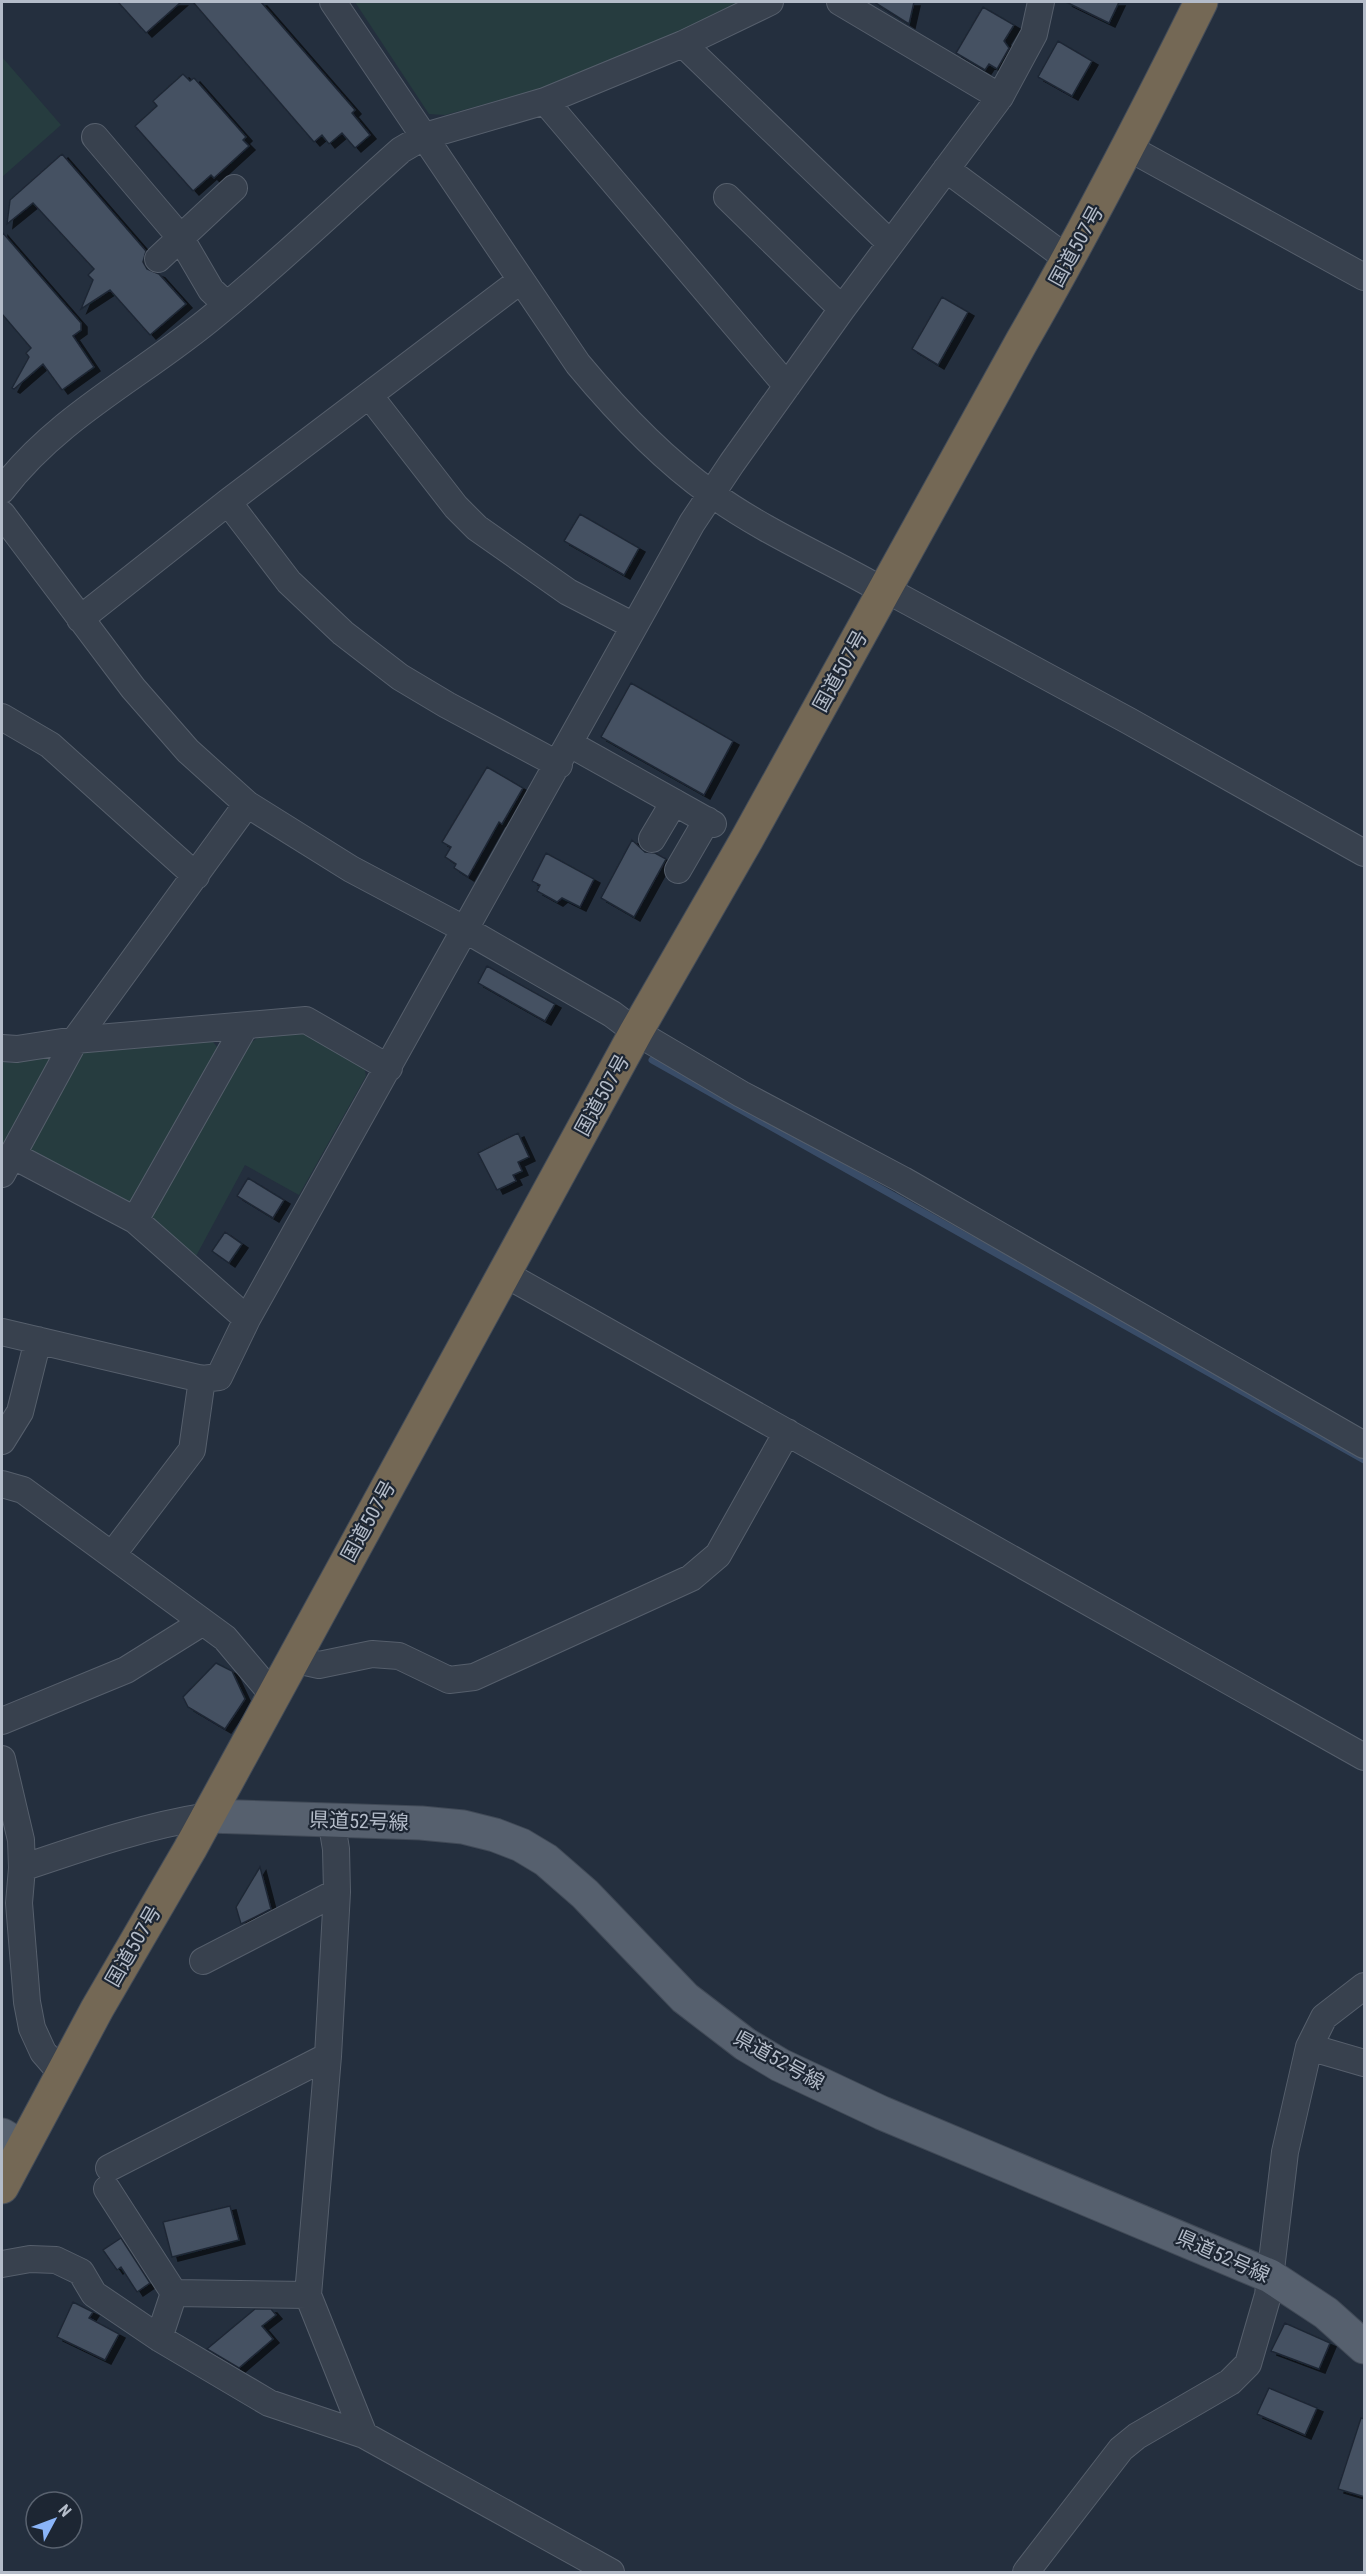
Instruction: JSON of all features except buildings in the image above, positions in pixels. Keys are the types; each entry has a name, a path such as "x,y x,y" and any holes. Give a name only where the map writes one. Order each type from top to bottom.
{"highway":[{"name":"国道507号","path":"2,2187 12,2141 62,2074 208,1816 636,1032 1069,260 1129,148 1201,2"}],"main road":[{"name":"県道52号線","path":"208,1816 331,1819 463,1827 495,1834 521,1845 546,1860 579,1888 685,1998 745,2044 780,2065 882,2113 1270,2276 1326,2313 1365,2347"}],"street":[{"path":"333,2 578,364 606,398 639,431 711,494 734,509 1129,721 1365,853"},
{"path":"2,490 40,449 72,420 227,305 401,150 425,136 545,101 683,44 770,2"},
{"path":"840,2 1000,97"},
{"path":"2,1332 202,1379 219,1377 247,1319 565,755 634,626 711,494 890,243 1000,97 1034,34 1041,2"},
{"path":"683,44 890,243"},
{"path":"545,101 787,386"},
{"path":"95,136 180,237 211,290 227,305"},
{"path":"1129,148 1365,277"},
{"path":"946,169 1069,260"},
{"path":"158,258 234,188"},
{"path":"727,197 842,309"},
{"path":"80,619 228,502 521,280"},
{"path":"369,395 456,507 477,528 568,592 634,626"},
{"path":"228,502 289,582 343,633 400,677 447,705 674,802 710,822 678,870"},
{"path":"2,514 133,688 188,751 247,804 351,869 466,930 612,1014 636,1032 741,1094 903,1180 1365,1445"},
{"path":"2,717 50,745 196,876"},
{"path":"652,839 674,802"},
{"path":"247,804 75,1040 7,1164 135,1220 247,1319"},
{"path":"2,1048 17,1049 75,1040 306,1020 389,1068"},
{"path":"135,1220 245,1026"},
{"path":"505,1274 1365,1757"},
{"path":"2,1441 11,1409 38,1340"},
{"path":"112,1555 192,1450 202,1379"},
{"path":"292,1659 319,1665 372,1654 399,1656 449,1680 474,1677 691,1578 718,1555 787,1432"},
{"path":"2,1484 23,1490 203,1622 236,1649 273,1695"},
{"path":"2,1721 126,1670 203,1622"},
{"path":"2,1759 21,1840 15,1885 19,1903 27,2002 32,2028 44,2052 62,2074"},
{"path":"15,1885 108,1839 171,1821 208,1816"},
{"path":"331,1819 336,1850 338,1892 328,2056 308,2295 364,2435"},
{"path":"203,1962 338,1892"},
{"path":"1029,2572 1121,2449 1137,2436 1230,2382 1248,2364 1263,2314 1270,2276 1285,2152 1309,2047 1324,2016 1365,1986"},
{"path":"1309,2047 1365,2063"},
{"path":"159,2338 174,2293 108,2178 328,2056"},
{"path":"2,2264 30,2259 57,2260 81,2272 94,2294 159,2338 269,2403 364,2435 611,2572"},
{"path":"174,2293 308,2295"}],"green space":[{"path":"355,2 753,2 569,81 445,115 429,114"},
{"path":"2,57 61,125 2,177"},
{"path":"300,1031 364,1066 366,1076 299,1195 245,1165 195,1258 154,1222 152,1212 243,1048 263,1034"},
{"path":"210,1038 221,1052 135,1205 29,1156 26,1146 85,1049"},
{"path":"57,1053 2,1154 2,1062 12,1063"}],"waterway":[{"path":"652,1060 1364,1460"}]}
